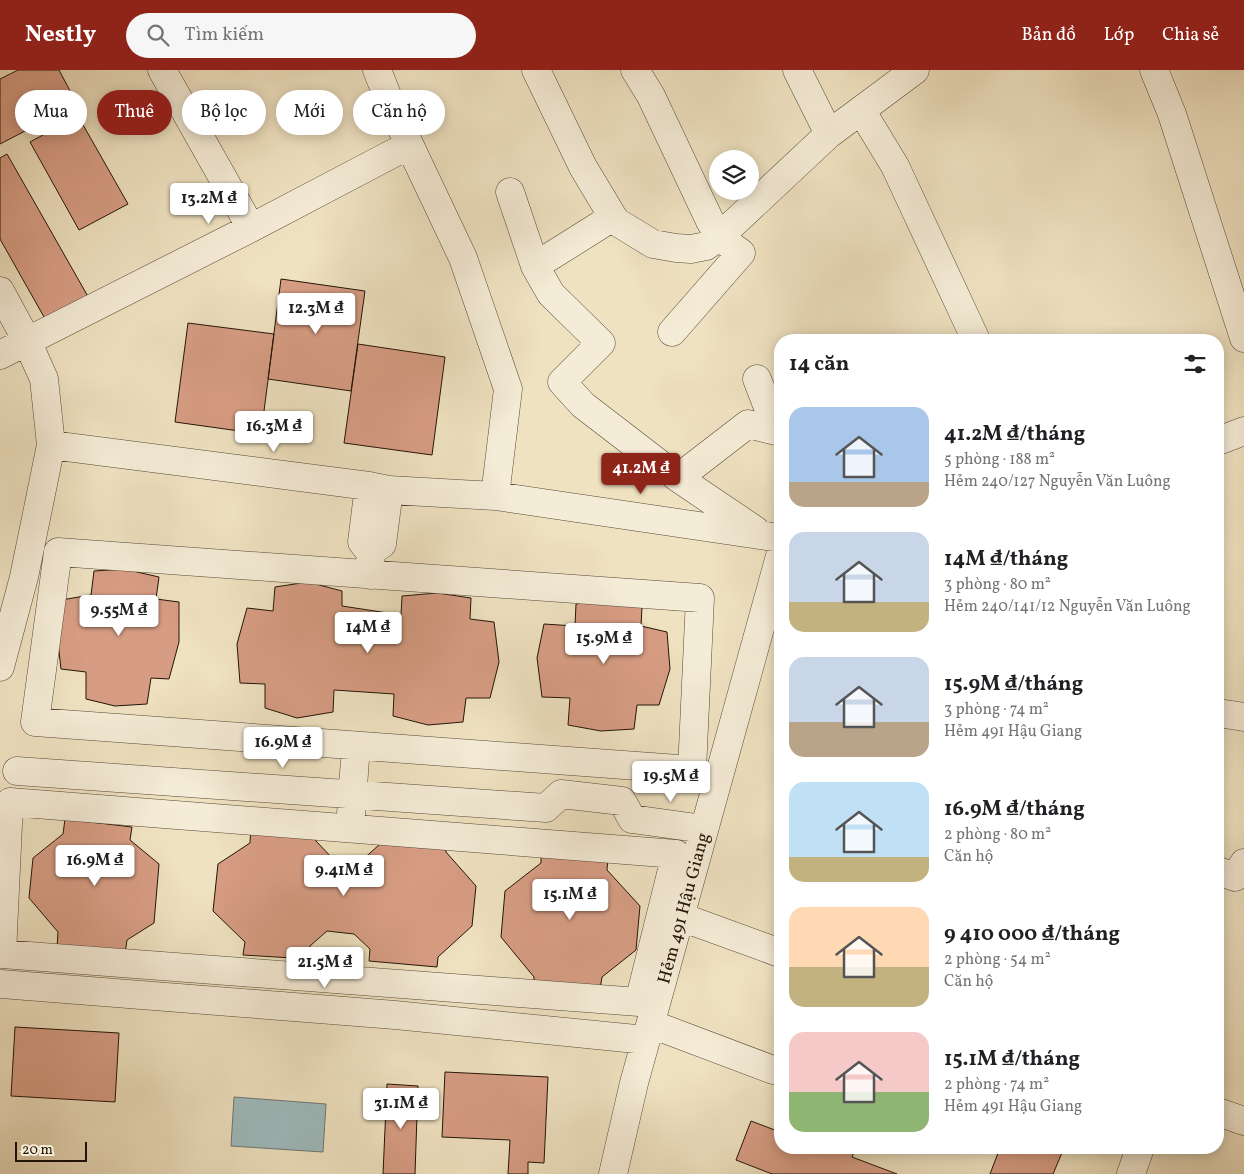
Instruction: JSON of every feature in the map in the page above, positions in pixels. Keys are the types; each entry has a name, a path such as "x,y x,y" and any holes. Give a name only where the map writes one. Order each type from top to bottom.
{"street":[{"path":"162,70 251,228"},
{"path":"377,70 392,108 463,258 508,389 495,496"},
{"path":"536,70 583,167 613,217 653,244 691,248 706,246 719,237 829,134 914,70"},
{"path":"635,70 652,96 710,222 719,237 741,253 672,332"},
{"path":"797,70 829,134"},
{"path":"1154,70 1172,114 1243,328"},
{"path":"861,110 895,166 973,334"},
{"path":"0,355 251,228 409,144"},
{"path":"510,192 535,266 551,294 601,343 562,382 583,405 678,478 771,537"},
{"path":"535,266 613,217"},
{"path":"0,291 27,341 44,379 51,446 24,578 0,667"},
{"path":"757,379 774,422"},
{"path":"678,478 748,424 774,431"},
{"path":"1224,439 1244,431"},
{"path":"51,446 379,488 495,496 771,537"},
{"path":"370,563 382,544 379,488"},
{"path":"58,552 370,563 700,598 692,770 356,746 34,722 58,552"},
{"name":"Hẻm 491 Hậu Giang","path":"613,1174 634,1083 774,578"},
{"path":"1224,713 1244,717"},
{"path":"350,829 356,746"},
{"path":"17,771 546,808 561,794 622,801 632,819 704,829"},
{"path":"10,802 676,854 639,1002 270,975 2,954 10,802"},
{"path":"1224,873 1235,877 1244,863"},
{"path":"681,917 774,951"},
{"path":"267,1005 270,975"},
{"path":"1,984 395,1015 648,1032 773,1070"},
{"path":"395,1015 398,984"},
{"path":"1224,1114 1244,1121"},
{"path":"1131,1174 1138,1154"}],"water":[{"path":"234,1097 326,1104 323,1152 231,1146"}],"building":[{"path":"18,70 59,70 70,90 15,90 15,135 17,135 0,144 0,79"},
{"path":"87,132 128,204 79,230 30,142 43,135 87,135"},
{"path":"7,154 90,300 48,324 0,239 0,158"},
{"path":"281,279 365,291 351,391 268,379"},
{"path":"188,323 274,334 261,434 175,422"},
{"path":"358,344 445,357 432,455 344,443"},
{"path":"124,569 159,577 156,599 179,602 179,642 169,679 151,678 147,704 115,706 86,699 86,672 61,669 57,634 61,600 91,595 94,571"},
{"path":"308,582 342,591 342,606 401,615 402,596 437,593 471,598 470,619 494,622 499,662 490,698 466,698 463,722 428,725 393,716 394,694 334,690 333,712 297,718 265,708 265,684 240,683 237,644 247,608 273,611 275,587"},
{"path":"608,599 642,607 641,626 667,632 670,669 659,705 637,705 634,729 601,731 568,725 570,698 542,697 537,658 544,624 575,626 576,604"},
{"path":"65,819 132,827 130,840 159,864 154,923 127,940 125,954 57,947 58,932 29,898 33,858 63,834"},
{"path":"251,825 316,829 316,841 334,860 360,862 380,844 445,840 446,852 476,886 472,926 438,957 437,967 369,961 370,949 354,934 327,931 310,946 309,959 243,955 245,942 213,911 218,864 250,843"},
{"path":"541,851 608,857 607,870 640,906 636,950 602,977 600,989 534,985 534,977 501,937 505,891 541,863"},
{"path":"15,1027 119,1033 115,1102 11,1096"},
{"path":"445,1072 548,1077 544,1163 528,1162 528,1174 508,1174 510,1140 442,1137"},
{"path":"387,1084 418,1086 415,1174 383,1174"},
{"path":"751,1121 774,1130 774,1154 853,1154 852,1157 897,1174 772,1174 736,1160"},
{"path":"998,1154 1061,1154 1053,1174 990,1174"}]}
